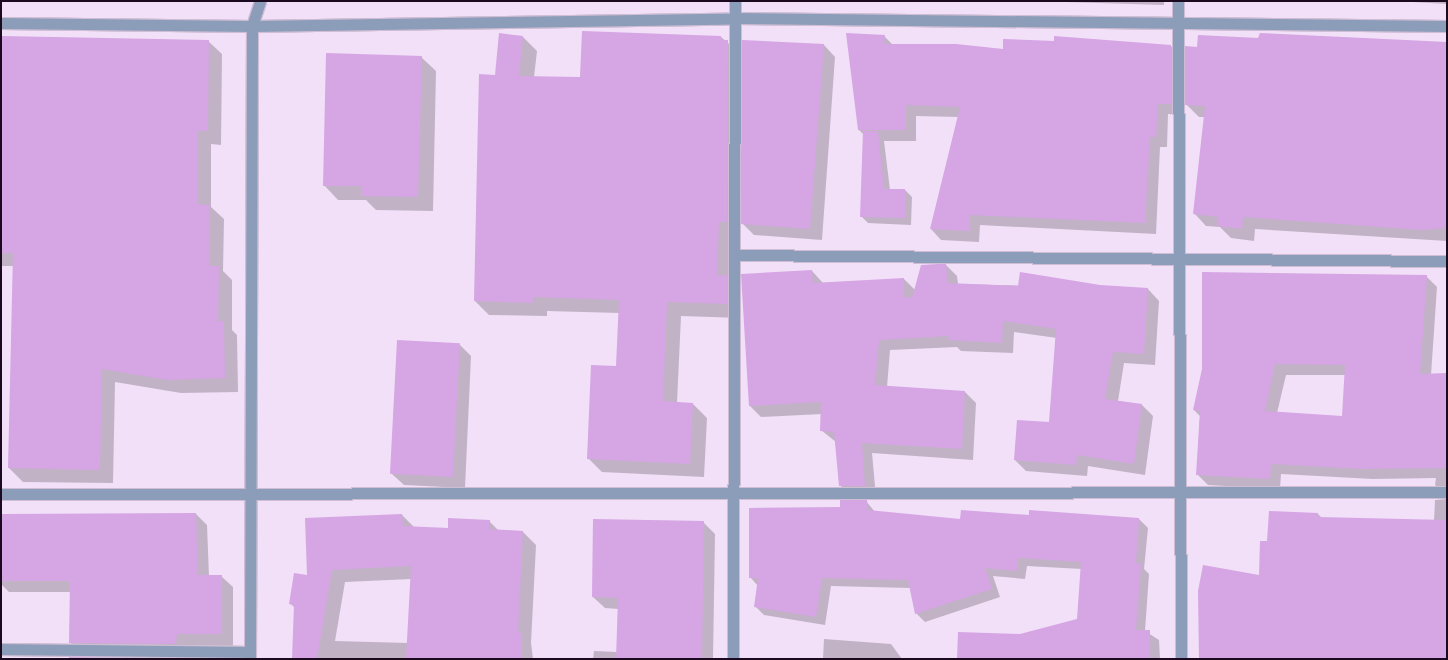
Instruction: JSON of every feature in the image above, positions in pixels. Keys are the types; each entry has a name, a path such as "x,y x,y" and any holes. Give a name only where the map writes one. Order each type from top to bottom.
{"street":[{"path":"1,649 250,656 248,494 252,26 260,1"},
{"path":"732,659 736,496 734,255 735,1"},
{"path":"1178,1 1181,256 1181,659"},
{"path":"1,24 252,26 736,18 1447,26"},
{"path":"734,255 1181,256 1447,260"},
{"path":"1,494 736,496 1180,495 1447,492"}],"building":[{"path":"582,31 721,36 721,40 728,40 727,222 719,222 717,276 727,275 727,304 667,302 663,401 693,403 690,464 587,459 591,365 616,366 619,300 533,297 533,303 474,301 479,74 495,75 499,33 523,36 519,76 580,77"},
{"path":"846,33 885,35 884,44 956,44 1003,49 1003,39 1054,41 1054,36 1171,45 1171,104 1158,104 1156,137 1150,137 1145,223 970,215 969,231 930,229 960,107 906,105 906,130 858,130"},
{"path":"1260,33 1447,42 1447,228 1422,230 1243,217 1242,229 1217,226 1218,217 1193,214 1205,106 1185,105 1185,46 1197,47 1198,35 1258,38"},
{"path":"1,36 209,40 208,131 198,131 198,204 210,205 209,266 219,266 218,321 224,321 225,378 167,380 102,369 100,470 8,468 13,253 1,253"},
{"path":"742,40 824,44 810,229 741,224"},
{"path":"326,53 422,56 418,197 361,196 361,186 323,186"},
{"path":"863,131 878,131 884,189 905,189 905,218 860,217"},
{"path":"946,264 948,283 1018,286 1020,272 1100,285 1148,288 1144,354 1113,352 1105,399 1142,404 1134,464 1077,455 1076,465 1014,460 1017,420 1049,422 1056,329 1003,321 1002,343 948,340 949,336 879,340 875,385 965,391 962,449 862,443 865,486 839,486 834,432 820,431 821,402 749,406 741,274 812,270 813,283 904,278 904,297 912,298 921,265"},
{"path":"1202,272 1427,275 1420,374 1447,373 1447,468 1362,469 1271,464 1270,479 1196,475 1200,411 1193,410 1202,369","holes":["1275,364 1345,365 1342,416 1265,411"]},
{"path":"397,340 460,343 453,477 390,474"},
{"path":"840,500 867,500 868,510 960,519 961,510 1029,515 1029,510 1139,518 1136,563 1141,564 1136,630 1150,630 1150,659 957,659 958,632 1020,634 1077,619 1081,562 1018,558 1017,571 985,568 992,589 915,614 908,580 822,578 816,617 754,607 758,578 749,578 749,508 840,507"},
{"path":"1269,511 1318,513 1318,517 1447,520 1447,659 1199,659 1198,591 1203,565 1259,575 1260,541 1267,541"},
{"path":"196,513 198,575 222,575 222,634 177,634 176,644 69,643 70,581 1,581 1,514"},
{"path":"402,514 403,526 448,528 448,518 490,520 489,529 523,531 518,632 521,633 521,659 406,659 411,566 332,570 317,659 292,659 294,605 289,604 294,573 307,575 305,518"},
{"path":"593,519 704,521 702,659 616,659 618,598 592,597"},
{"path":"69,657 176,658 69,659"}]}
